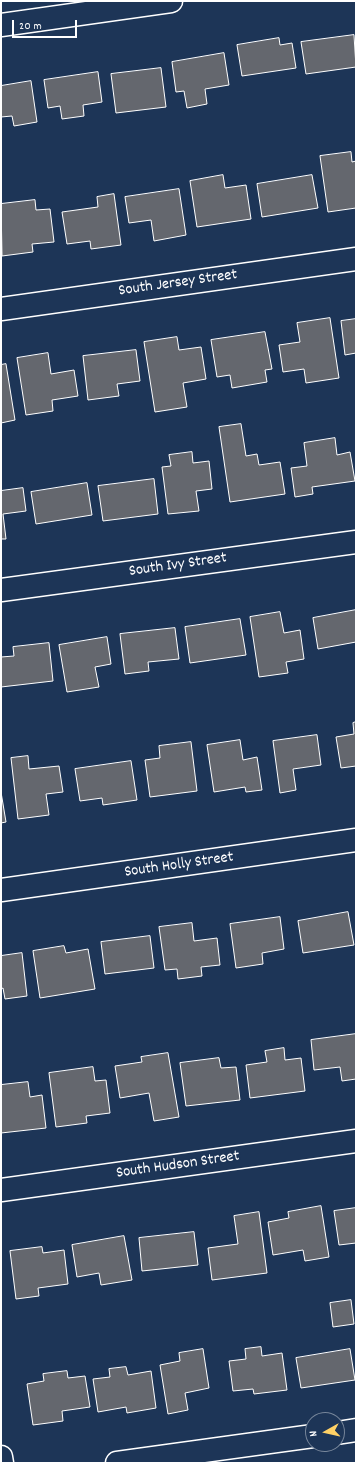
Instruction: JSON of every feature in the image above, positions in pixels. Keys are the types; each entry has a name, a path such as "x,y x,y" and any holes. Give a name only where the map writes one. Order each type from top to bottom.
{"street":[{"path":"1,25 171,1"},
{"name":"South Jersey Street","path":"1,309 356,259"},
{"name":"South Ivy Street","path":"1,590 356,542"},
{"name":"South Holly Street","path":"1,890 356,840"},
{"name":"South Hudson Street","path":"1,1190 356,1141"},
{"path":"345,1431 356,1430"},
{"path":"117,1463 305,1437"},
{"path":"1,1457 2,1463"}],"building":[{"path":"354,35 356,67 306,74 301,42"},
{"path":"279,38 280,45 292,43 296,68 242,76 237,45"},
{"path":"224,53 229,85 205,89 207,104 187,108 184,91 176,92 172,62"},
{"path":"161,68 166,107 116,113 111,74"},
{"path":"98,72 102,102 83,105 84,116 62,119 60,106 48,108 44,80"},
{"path":"31,81 37,122 14,126 12,116 1,117 1,86"},
{"path":"351,152 352,162 356,161 356,208 328,212 320,156"},
{"path":"223,175 225,188 246,185 251,219 197,227 190,181"},
{"path":"312,175 318,208 262,217 257,184"},
{"path":"179,189 186,235 154,241 151,220 129,223 125,197"},
{"path":"114,194 121,245 91,249 90,241 67,244 62,212 98,207 97,197"},
{"path":"35,200 36,210 50,209 54,242 32,244 33,252 2,256 1,204"},
{"path":"330,318 339,378 306,383 304,369 283,372 279,345 300,342 297,323"},
{"path":"356,319 356,353 345,355 341,321"},
{"path":"265,332 272,369 265,370 267,382 232,388 230,375 217,377 211,340"},
{"path":"177,337 179,350 201,347 206,379 183,383 187,407 155,412 144,342"},
{"path":"136,350 140,381 117,384 119,396 88,400 83,356"},
{"path":"48,353 51,374 74,370 78,396 52,400 53,411 26,415 17,358"},
{"path":"6,364 15,420 1,423 1,365"},
{"path":"241,424 246,456 257,454 259,465 280,462 285,494 230,502 219,427"},
{"path":"335,438 337,455 350,452 355,481 312,487 313,494 295,497 291,468 307,466 304,443"},
{"path":"192,452 193,463 209,461 212,489 196,491 199,511 168,514 162,467 171,466 169,455"},
{"path":"154,479 158,514 103,521 98,486"},
{"path":"87,483 92,515 36,524 31,492"},
{"path":"23,488 26,511 3,514 6,539 1,539 1,491"},
{"path":"356,610 356,642 318,649 313,618"},
{"path":"280,612 284,633 300,630 304,659 286,662 288,673 259,677 250,617"},
{"path":"240,619 246,655 190,663 185,627"},
{"path":"175,628 179,659 148,662 149,671 125,674 120,634"},
{"path":"107,637 111,664 95,667 99,687 67,692 59,645"},
{"path":"49,643 53,681 1,687 1,657 14,656 13,647"},
{"path":"356,722 356,766 341,768 336,737 354,734 353,723"},
{"path":"317,735 321,765 293,769 296,790 280,793 273,741"},
{"path":"240,740 243,760 257,757 262,790 246,792 245,787 214,792 207,745"},
{"path":"191,742 197,791 150,797 145,760 160,758 159,746"},
{"path":"28,756 29,769 59,766 63,792 46,794 49,815 18,819 11,758"},
{"path":"131,761 137,800 103,805 102,798 80,801 75,769"},
{"path":"1,792 6,822 1,823"},
{"path":"348,912 354,945 303,953 298,921"},
{"path":"280,917 284,949 262,953 263,964 236,968 230,924"},
{"path":"192,923 194,941 217,938 220,965 201,967 202,976 178,979 177,969 165,970 159,927"},
{"path":"150,936 154,968 105,974 101,942"},
{"path":"64,946 66,953 88,949 95,989 40,998 33,951"},
{"path":"22,953 27,996 5,999 3,988 1,989 1,956"},
{"path":"356,1034 356,1079 342,1081 340,1067 314,1070 311,1040"},
{"path":"284,1048 285,1060 301,1058 305,1091 250,1098 246,1065 267,1062 265,1051"},
{"path":"168,1053 179,1117 154,1121 149,1093 120,1098 115,1066 142,1062 141,1057"},
{"path":"219,1058 221,1068 236,1067 240,1100 186,1106 180,1063"},
{"path":"93,1067 95,1081 106,1080 110,1113 86,1116 87,1123 56,1127 49,1073"},
{"path":"28,1082 30,1097 42,1095 46,1128 1,1133 1,1085"},
{"path":"321,1206 329,1257 305,1261 303,1250 273,1255 268,1222 289,1218 288,1212"},
{"path":"356,1208 356,1243 339,1245 334,1211"},
{"path":"259,1212 267,1273 212,1280 208,1248 238,1244 234,1216"},
{"path":"194,1232 198,1265 142,1271 139,1238"},
{"path":"124,1236 132,1280 101,1285 99,1273 77,1277 72,1245"},
{"path":"42,1247 43,1253 64,1250 68,1284 38,1288 39,1296 16,1299 10,1251"},
{"path":"351,1300 354,1324 333,1327 330,1303"},
{"path":"261,1347 262,1356 282,1353 287,1390 254,1394 253,1389 233,1391 229,1361 246,1359 245,1349"},
{"path":"203,1349 209,1388 185,1393 188,1410 168,1414 160,1365 180,1361 179,1353"},
{"path":"350,1349 355,1380 301,1388 296,1358"},
{"path":"126,1367 128,1375 151,1371 156,1408 127,1413 126,1407 98,1412 93,1379 110,1377 109,1369"},
{"path":"67,1371 68,1378 85,1376 90,1407 62,1411 63,1421 33,1425 27,1384 44,1381 43,1374"}]}
